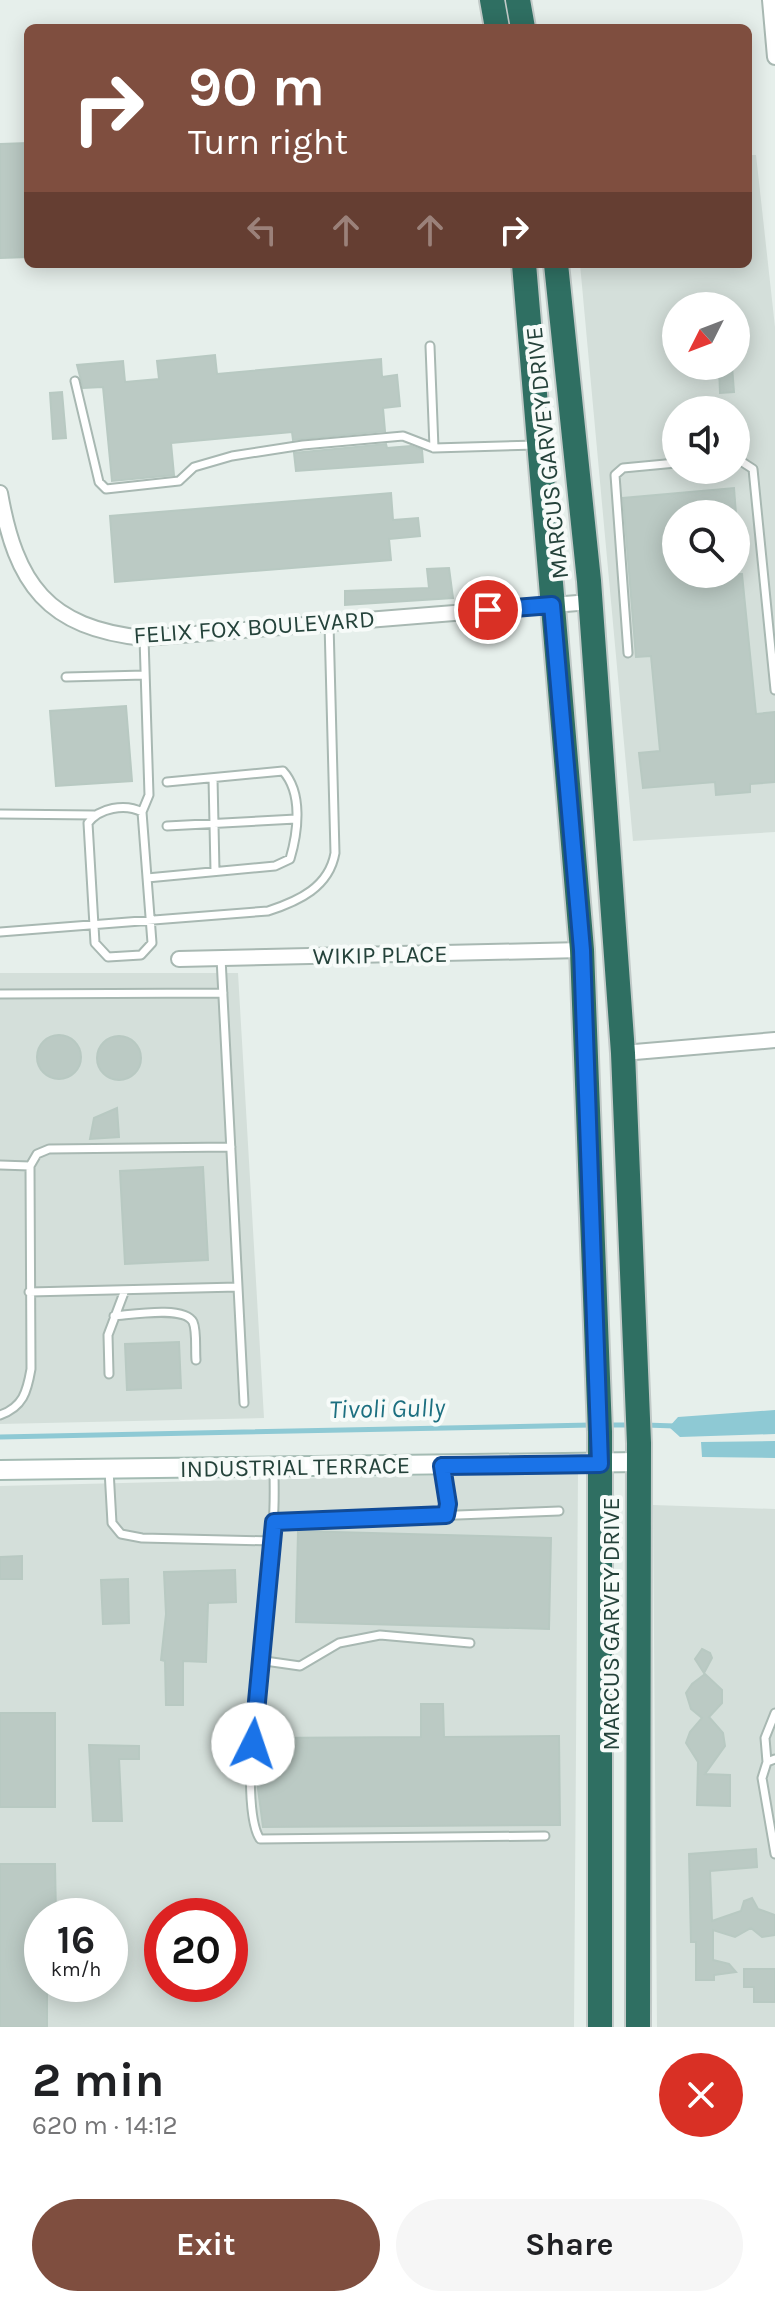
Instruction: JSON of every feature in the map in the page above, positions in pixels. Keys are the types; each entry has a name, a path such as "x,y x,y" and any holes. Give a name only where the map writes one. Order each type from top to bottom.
{"highway":[{"path":"492,0 496,24"},
{"path":"518,0 522,24"},
{"name":"MARCUS GARVEY DRIVE","path":"524,268 582,950 600,1423 600,2027"},
{"name":"MARCUS GARVEY DRIVE","path":"556,268 590,602 623,1053 639,1462 642,2027"}],"street":[{"path":"770,0 775,57"},
{"name":"FELIX FOX BOULEVARD","path":"0,493 17,562 32,586 55,608 81,626 112,635 144,638 590,602"},
{"name":"WIKIP PLACE","path":"179,959 582,950"},
{"path":"623,1053 775,1040"},
{"name":"INDUSTRIAL TERRACE","path":"0,1470 639,1462"}],"lane":[{"path":"430,346 434,448"},
{"path":"75,381 99,482 106,489 179,481 194,467 232,456 303,445 403,436 434,448 539,444"},
{"path":"628,653 615,475 623,468 662,464"},
{"path":"750,467 753,469 775,690"},
{"path":"0,932 268,911 304,897 332,870 335,853 329,623"},
{"path":"142,812 134,808 102,811 88,823 95,943 108,957 147,951 152,943 142,812 149,795 144,638"},
{"path":"66,677 145,675"},
{"path":"147,878 275,866 290,859 296,840 295,791 283,771 167,782"},
{"path":"213,778 215,871"},
{"path":"0,814 94,815"},
{"path":"167,826 296,819"},
{"path":"221,958 244,1403"},
{"path":"0,994 223,993"},
{"path":"0,1415 16,1409 27,1393 31,1369 30,1166 37,1154 49,1149 231,1147"},
{"path":"0,1165 30,1166"},
{"path":"29,1292 238,1287"},
{"path":"109,1374 108,1335 125,1290"},
{"path":"114,1316 176,1312 188,1317 194,1323 196,1360"},
{"path":"442,1466 448,1504 446,1515"},
{"path":"274,1467 274,1522 258,1660 249,1801 251,1827 260,1839 545,1836"},
{"path":"109,1469 112,1523 121,1534 142,1538 271,1541"},
{"path":"274,1522 559,1511"},
{"path":"258,1660 300,1666 339,1643 380,1635 470,1643"},
{"path":"775,1713 765,1738 771,1761 762,1778 775,1854"}],"shaded area":[{"path":"752,155 756,155 775,327 775,832 633,841 580,268 752,268"},
{"path":"0,973 238,973 264,1418 0,1424"},
{"path":"578,1472 574,2027 0,2027 0,1486"},
{"path":"653,1505 775,1509 775,2027 657,2027"}],"water":[{"path":"775,1410 775,1434 680,1437 669,1427 678,1417"},
{"path":"775,1441 775,1458 702,1457 701,1442"}],"building":[{"path":"24,143 24,257 0,258 0,144"},
{"path":"215,355 217,374 381,359 382,377 397,375 400,406 383,408 385,431 293,440 292,432 171,443 174,475 112,481 103,387 83,388 77,365 123,361 125,382 159,379 157,361"},
{"path":"720,380 733,380 734,392 720,393"},
{"path":"62,392 66,438 53,439 50,393"},
{"path":"386,444 387,448 411,446 422,450 423,462 296,471 294,453"},
{"path":"734,488 735,500 662,500 662,588 743,588 756,714 775,712 775,782 750,784 750,792 716,795 715,782 643,788 639,753 660,751 651,656 636,657 623,498"},
{"path":"391,493 393,520 418,518 420,536 389,539 391,560 115,582 110,516"},
{"path":"449,568 453,598 345,605 345,591 429,588 427,569"},
{"path":"126,706 132,781 56,786 50,711"},
{"path":"59,1035 74,1042 81,1057 74,1072 59,1079 44,1072 37,1057 44,1042"},
{"path":"119,1036 134,1043 141,1058 134,1073 119,1080 104,1073 97,1058 104,1043"},
{"path":"117,1108 119,1137 90,1139 94,1118"},
{"path":"203,1167 208,1260 125,1264 120,1171"},
{"path":"179,1342 181,1388 127,1390 125,1344"},
{"path":"298,1531 551,1538 549,1629 296,1622"},
{"path":"22,1556 22,1579 0,1579 0,1557"},
{"path":"235,1570 236,1602 208,1603 206,1662 183,1661 183,1705 166,1705 165,1661 161,1660 166,1614 164,1572"},
{"path":"128,1579 129,1623 103,1624 101,1580"},
{"path":"702,1649 712,1658 704,1673 695,1659"},
{"path":"705,1674 722,1690 722,1703 709,1717 723,1733 725,1746 705,1774 730,1775 730,1806 697,1805 698,1762 686,1743 690,1732 702,1718 691,1709 686,1693"},
{"path":"421,1704 443,1704 444,1737 559,1736 560,1825 263,1827 257,1781 258,1738 421,1737"},
{"path":"0,1713 55,1713 55,1807 0,1807"},
{"path":"89,1745 139,1746 139,1759 119,1759 122,1821 93,1821"},
{"path":"756,1849 757,1867 710,1871 712,1921 741,1911 744,1901 752,1898 758,1909 775,1915 775,1935 762,1937 751,1928 735,1937 713,1930 713,1960 729,1964 736,1972 714,1975 714,1980 696,1980 696,1942 691,1942 689,1854"},
{"path":"0,1864 55,1864 56,1898 24,1898 24,2002 47,2002 47,2027 0,2027"},
{"path":"744,1969 775,1969 775,2002 754,2002 754,1987 744,1987"}],"waterway":[{"name":"Tivoli Gully","path":"0,1437 591,1425"},
{"name":"Tivoli Gully","path":"605,1425 631,1425"},
{"name":"Tivoli Gully","path":"645,1425 675,1426"}],"route":[{"path":"253,1744 258,1660 274,1522 446,1515 448,1504 442,1466 600,1464 582,950 552,605 488,610"}]}
